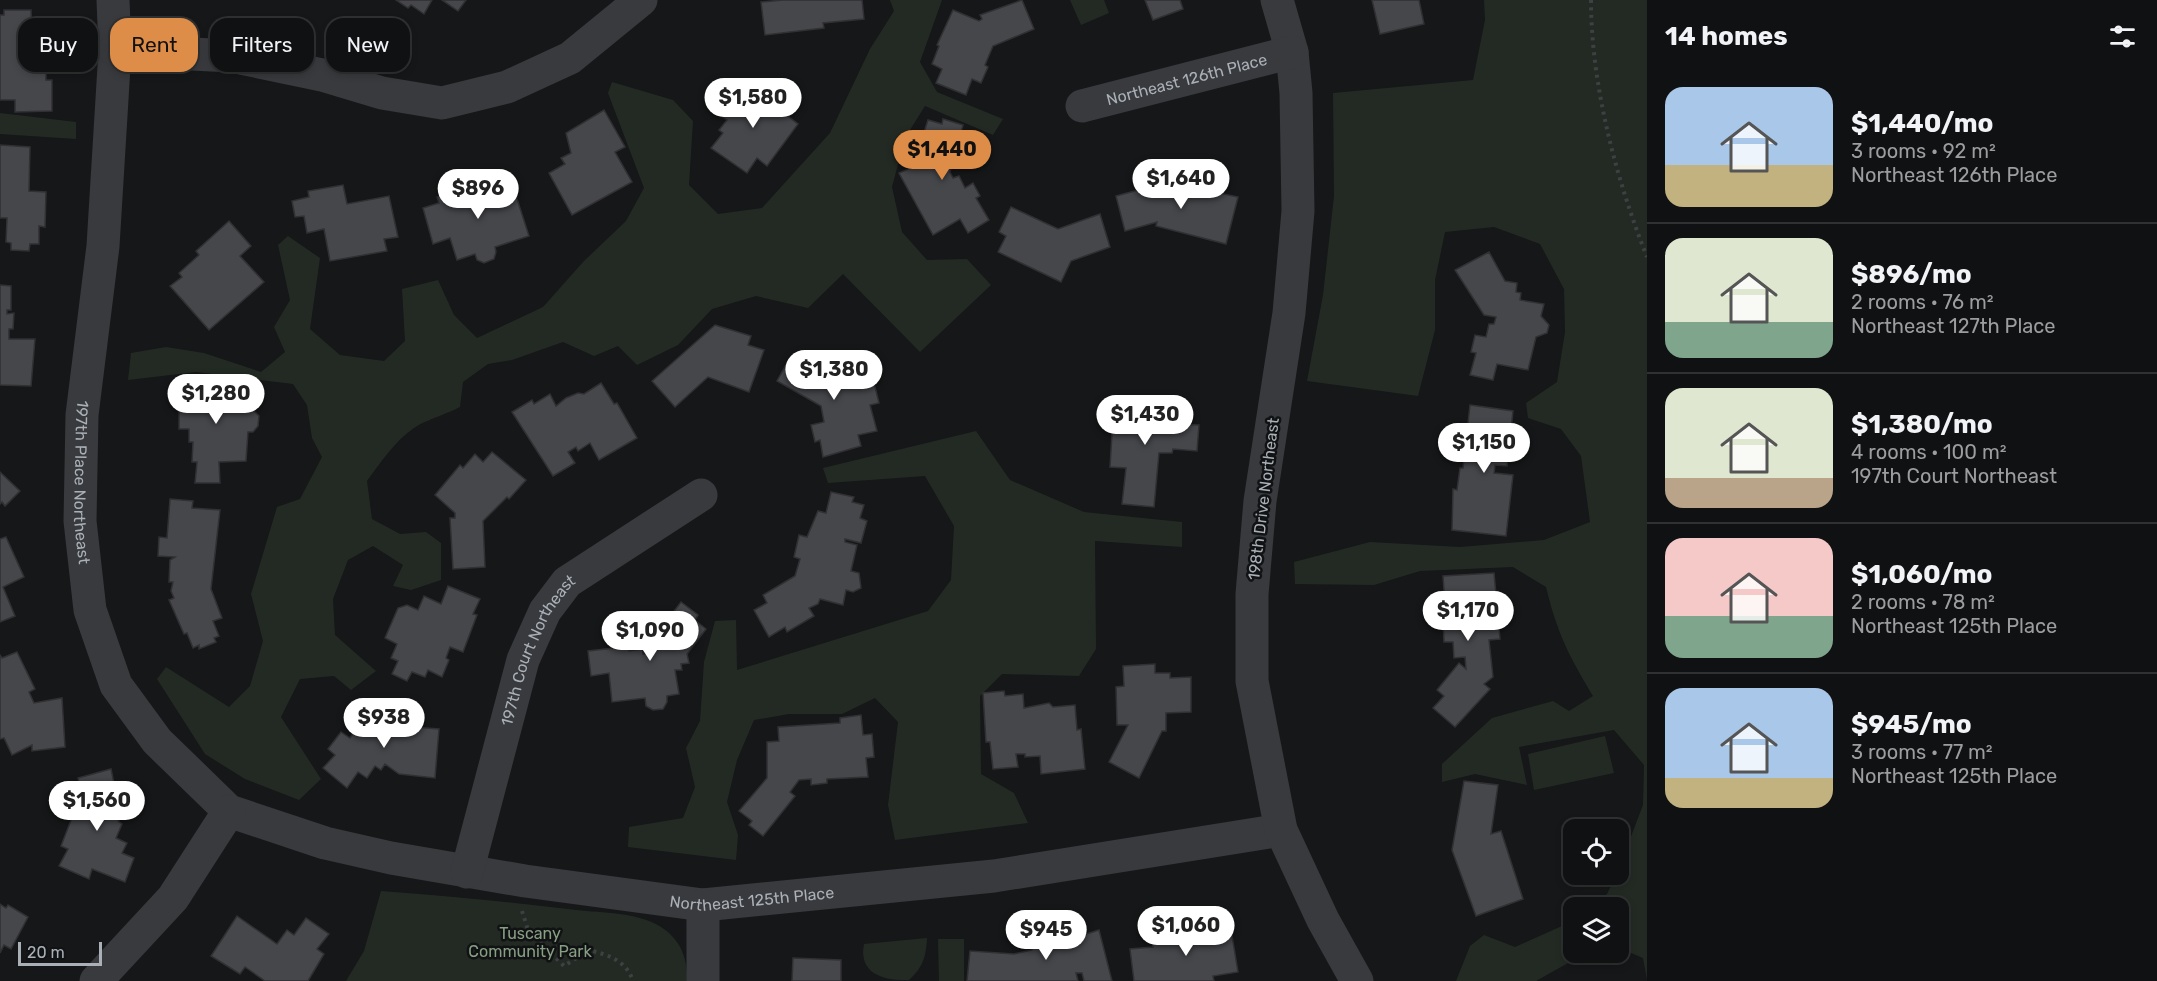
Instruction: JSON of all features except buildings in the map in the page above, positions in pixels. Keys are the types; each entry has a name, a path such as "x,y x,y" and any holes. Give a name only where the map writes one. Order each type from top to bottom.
{"street":[{"name":"197th Place Northeast","path":"113,0 114,18"},
{"path":"198,54 231,56 322,75 382,93 441,103 507,87 570,58 641,0"},
{"name":"198th Drive Northeast","path":"1277,0 1292,52 1299,137 1298,211 1288,313 1260,501 1252,594 1252,681 1281,830 1323,920 1357,981"},
{"name":"Northeast 126th Place","path":"1082,106 1292,52"},
{"name":"197th Place Northeast","path":"114,72 103,246 82,415 80,521 90,610 117,685 157,741 229,811"},
{"name":"197th Court Northeast","path":"467,872 523,660 545,611 567,582 701,495"},
{"path":"96,981 173,898 229,811"},
{"name":"Northeast 125th Place","path":"229,811 325,843 467,872 703,905 994,876 1281,830"},
{"path":"703,905 703,981"}],"path":[{"path":"1591,0 1591,30 1599,88 1630,214 1647,257"},
{"path":"525,881 522,915 528,930 554,957 564,966 589,950 604,954 621,961 630,972 633,981"}],"green space":[{"path":"890,0 942,0 920,62 937,92 1003,119 993,135 925,106 905,138 892,187 902,232 927,260 967,259 991,285 920,352 843,274 808,308 756,296 712,309 678,345 637,365 618,346 594,356 563,342 512,360 488,364 463,382 460,407 423,423 407,433 367,481 372,519 400,534 426,532 441,543 441,580 411,590 393,586 403,565 373,546 348,560 333,599 335,635 376,671 351,690 334,676 300,679 281,717 321,779 299,800 245,779 205,754 157,679 166,667 229,707 250,686 263,641 251,594 277,507 300,499 322,457 312,438 307,405 293,384 196,372 128,380 131,353 166,347 204,353 261,372 285,352 274,327 290,300 278,245 288,236 320,258 310,329 340,355 384,361 405,341 402,289 438,280 454,315 477,338 543,307 584,261 626,221 644,188 608,93 612,82 673,100 693,121 689,185 718,214 762,208 830,133 870,49 894,11"},
{"path":"1070,0 1104,0 1109,13 1081,25"},
{"path":"1484,0 1647,0 1647,980 1643,958 1629,952 1629,897 1603,897 1611,885 1629,885 1629,842 1643,805 1644,765 1614,730 1519,747 1527,785 1475,774 1442,782 1442,764 1492,718 1553,701 1569,711 1593,696 1565,644 1546,587 1513,567 1420,571 1374,585 1295,584 1294,562 1370,542 1460,547 1544,540 1590,522 1581,456 1561,429 1528,418 1526,403 1557,382 1565,332 1564,289 1540,244 1494,227 1445,232 1435,280 1435,330 1418,396 1307,381 1323,295 1334,196 1333,93 1473,80 1485,20"},
{"path":"0,113 76,122 76,139 0,134"},
{"path":"976,431 1010,480 1084,512 1182,522 1182,547 1095,541 1096,649 1079,676 1002,674 980,696 981,774 1014,793 1028,823 895,840 888,805 898,722 875,698 842,714 789,714 754,720 737,760 727,802 738,835 736,860 628,847 629,827 683,818 695,787 686,748 700,721 704,662 715,621 736,620 737,670 928,611 951,580 954,526 925,476 828,483 823,468"},
{"path":"1605,736 1614,773 1534,790 1528,754"},
{"name":"Tuscany Community Park","path":"381,891 478,899 641,918 661,927 678,943 686,965 687,981 346,981 364,951"},
{"path":"1563,925 1563,963 1568,963 1536,981 1456,981 1470,946 1484,935 1515,947"},
{"path":"927,938 923,961 918,971 909,980 882,977 869,969 865,962 864,944"},
{"path":"938,939 964,939 964,981 939,981"}]}
